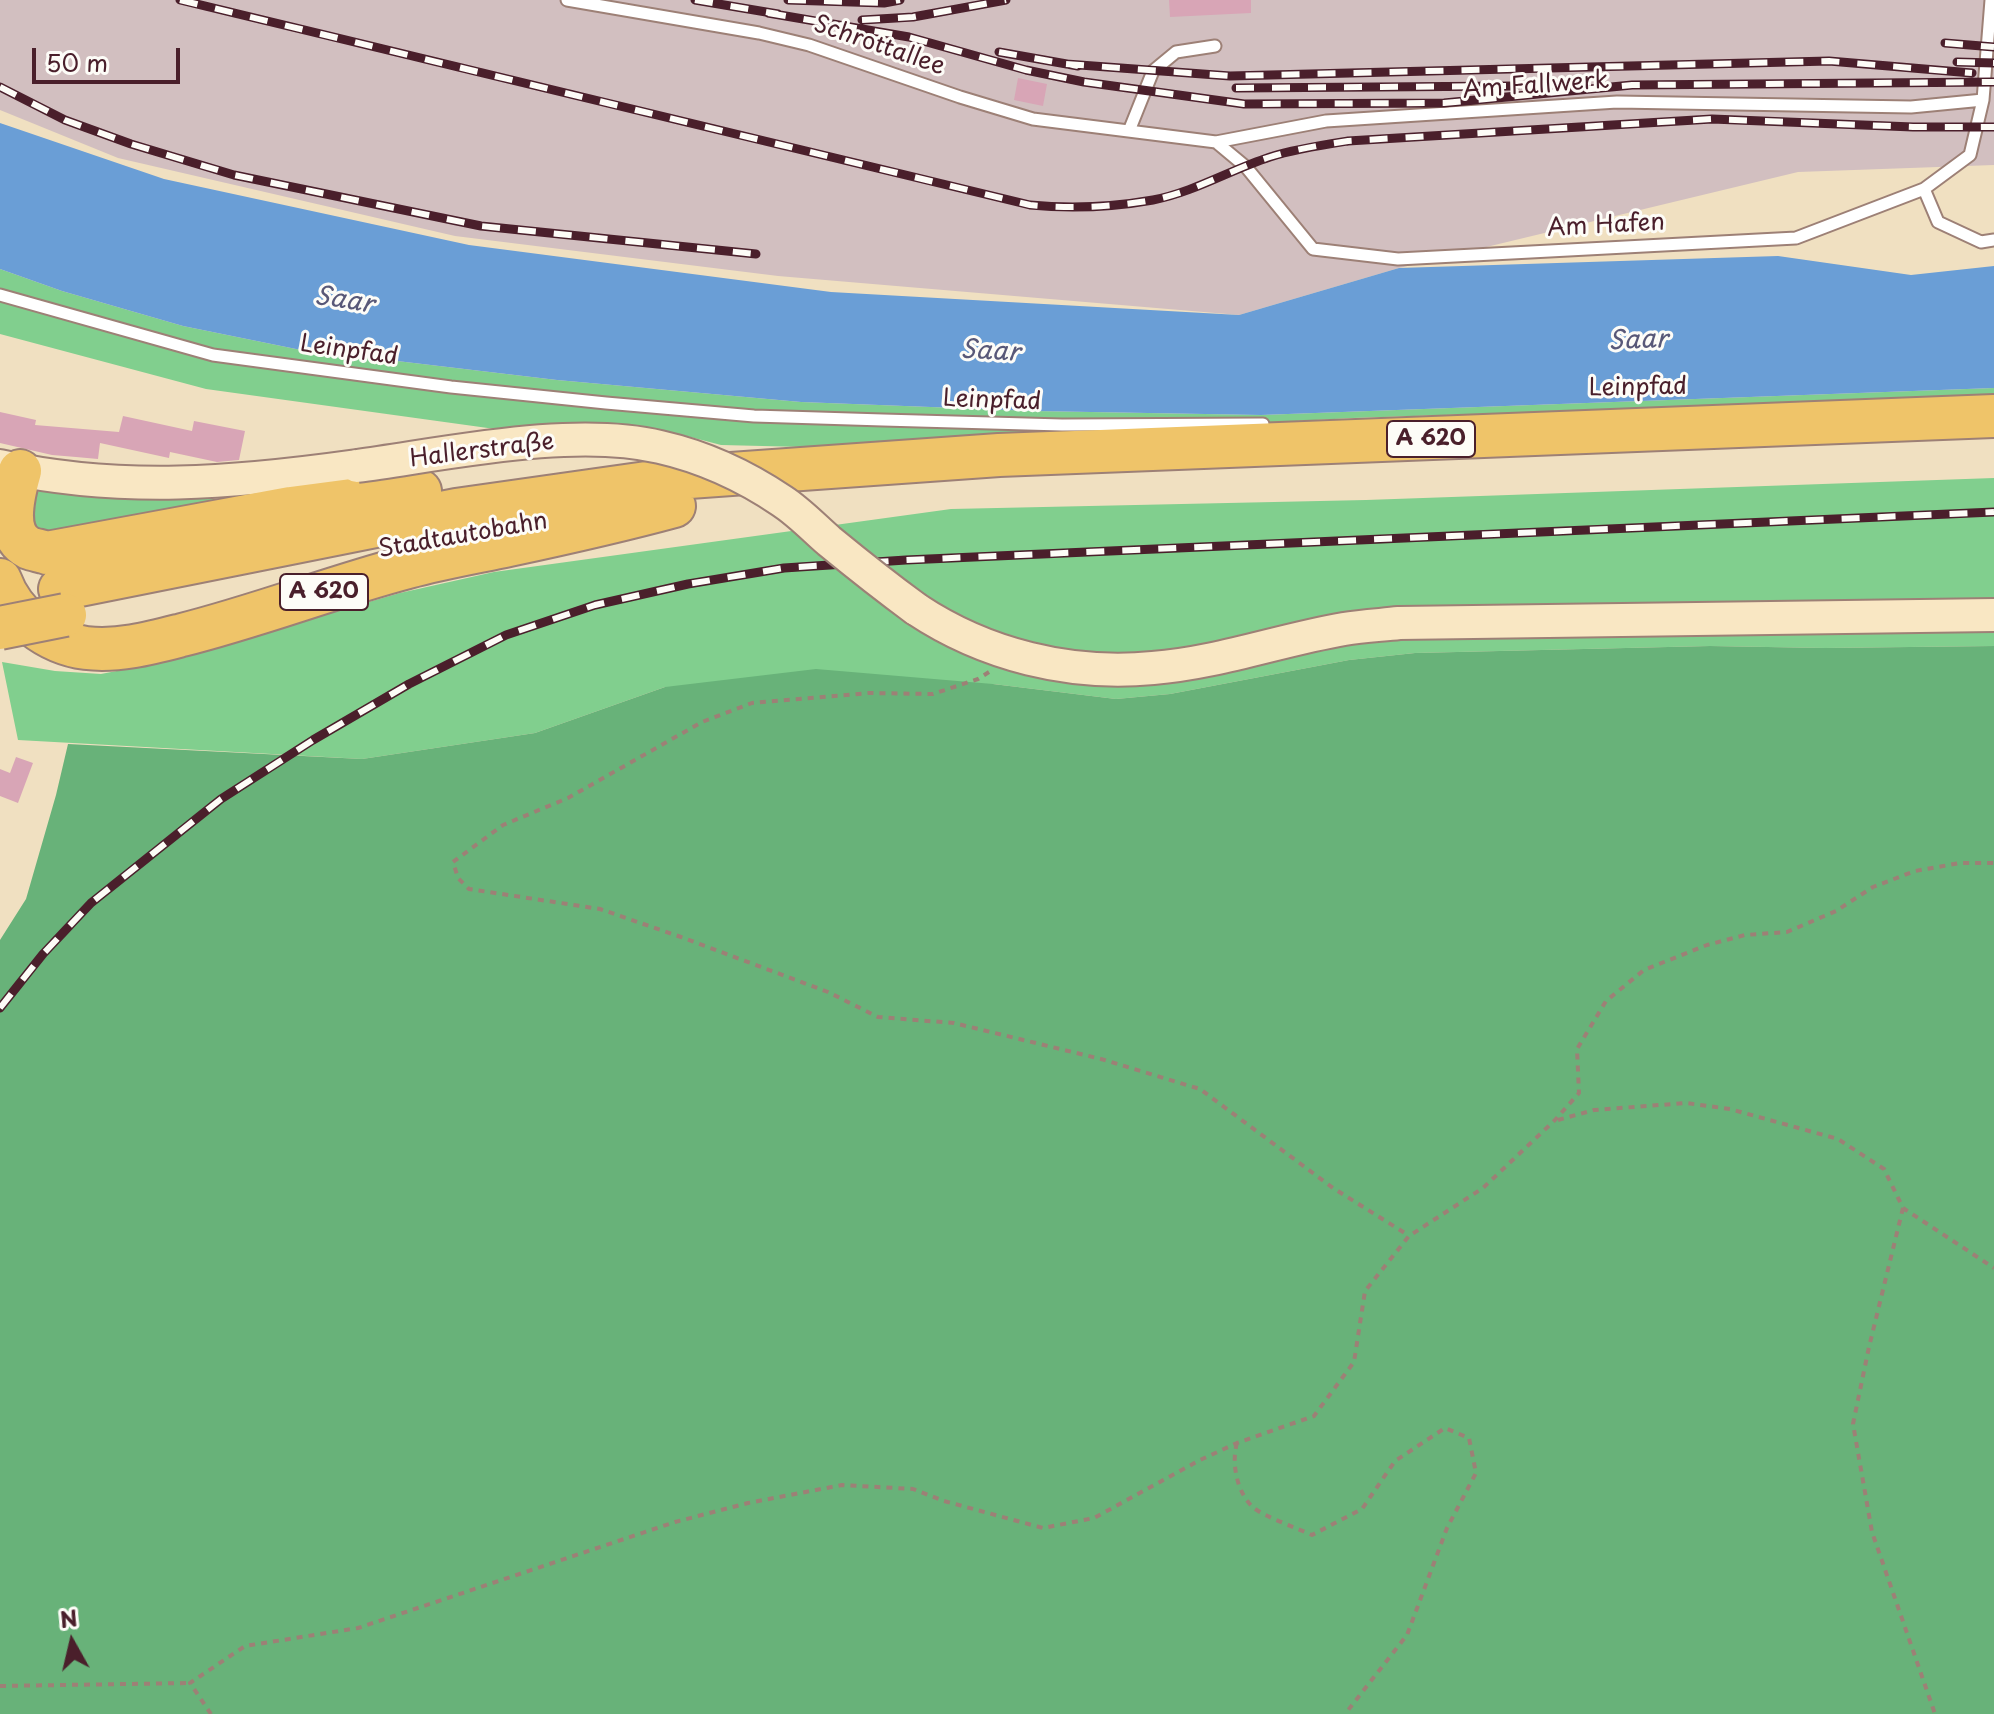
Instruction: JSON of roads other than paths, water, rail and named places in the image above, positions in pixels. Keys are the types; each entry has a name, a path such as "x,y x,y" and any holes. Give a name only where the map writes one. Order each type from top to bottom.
{"highway":[{"name":"A 620","path":"0,580 4,592 23,617 45,634 85,648 106,649 143,644 208,628 410,566 599,526 682,492 868,477 999,455 1994,416"},
{"name":"A 620","path":"868,477 999,482 1367,470 1994,443"},
{"path":"10,468 12,518 16,536 27,547 47,553 197,524 379,495 556,480 682,492"},
{"name":"Stadtautobahn","path":"0,628 63,602 464,534 682,492 740,499 868,477"},
{"name":"A 620","path":"0,601 63,602"}],"street":[{"name":"Hallerstraße","path":"10,468 75,479 132,484 185,484 357,466 521,444 601,439 657,446 711,463 746,479 785,503 887,588 953,631 1014,655 1108,670 1154,668 1204,660 1345,629 1399,623 1994,615"}],"lane":[{"name":"Schrottallee","path":"567,0 759,33 809,45 1033,119 1129,131"},
{"path":"1983,100 1991,0"},
{"path":"1129,131 1153,71 1176,52 1215,46"},
{"name":"Am Fallwerk","path":"1129,131 1216,142 1326,121 1617,102 1911,107 1983,100"},
{"name":"Am Hafen","path":"1216,142 1246,167 1313,249 1398,259 1796,238 1924,189 1970,155 1983,100"},
{"path":"1924,189 1938,222 1981,242 1994,240"},
{"name":"Leinpfad","path":"0,295 213,355 451,387 592,402 754,416 868,420 1062,425 1268,424"}],"water":[{"name":"Saar","path":"0,123 164,179 469,245 831,292 1239,315 1399,268 1778,256 1911,275 1994,266 1994,388 1261,415 1034,411 801,402 557,380 296,349 183,326 62,291 0,269"}],"railway":[{"path":"180,0 1030,205 1092,207 1153,200 1183,192 1270,157 1348,141 1712,119 1994,127"},
{"path":"695,0 778,14"},
{"path":"788,0 884,3 900,0"},
{"path":"862,20 913,17 1006,0"},
{"path":"768,13 909,37 1026,70 1084,82 1244,104 1444,103 1632,85 1994,82"},
{"path":"1945,43 1994,47"},
{"path":"999,52 1078,66"},
{"path":"1066,64 1230,76 1829,61 1972,73"},
{"path":"1957,62 1994,63"},
{"path":"1236,88 1516,86"},
{"path":"0,87 65,120 234,175 481,226 756,254"},
{"path":"0,1008 43,954 91,903 221,799 409,684 506,635 595,605 688,584 784,568 1994,512"}]}
